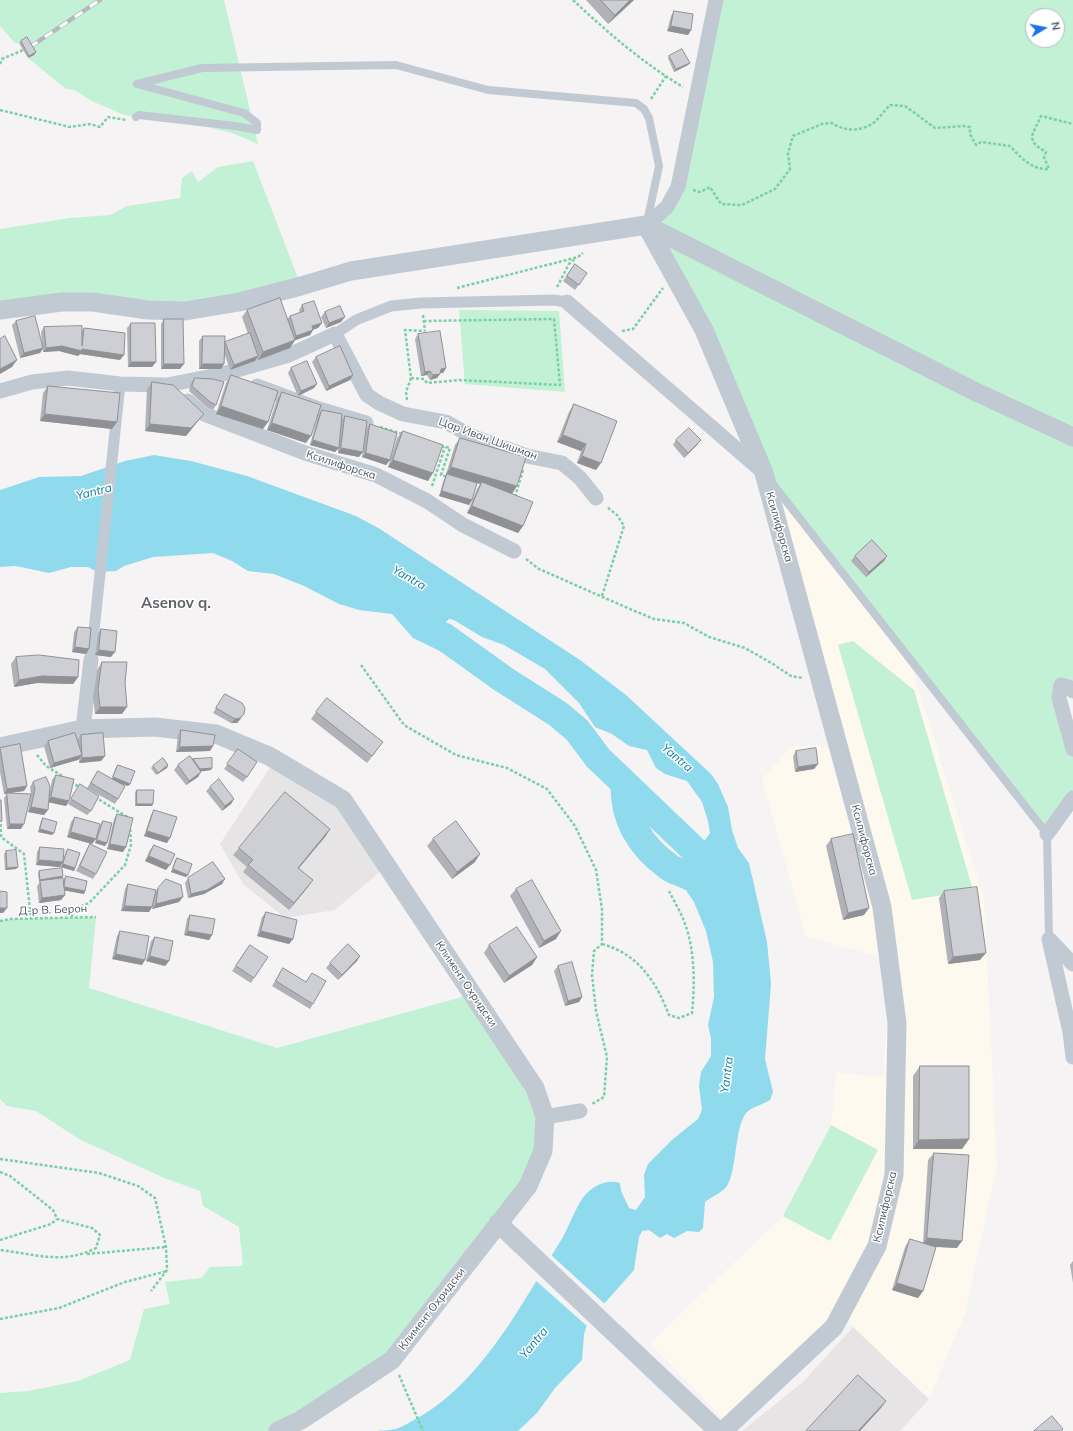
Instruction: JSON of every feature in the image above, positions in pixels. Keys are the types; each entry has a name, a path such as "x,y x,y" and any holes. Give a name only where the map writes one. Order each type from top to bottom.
{"street":[{"path":"0,310 62,302 93,302 148,310 185,312 239,302 351,271 646,225 667,207 678,187 695,94 716,0"},
{"path":"646,225 962,385 1073,437"},
{"name":"Ксилифорска","path":"646,225 704,330 764,473 822,680 882,908 897,1023 894,1175 877,1246 834,1328 724,1431"},
{"path":"0,391 32,382 68,378 120,384 167,384 224,374 289,355 335,334 356,320 391,306 421,303 554,300 567,302 606,334 764,473"},
{"name":"Цар Иван Шишман","path":"335,334 366,395 403,414 446,422 471,436 527,456 562,463 580,478 596,498"},
{"path":"224,374 319,409 366,423"},
{"path":"84,729 120,384"},
{"name":"Ксилифорска","path":"167,384 204,414 305,453 376,475 427,501 463,525 514,551"},
{"path":"1073,691 1070,687 1061,685 1059,698 1073,749"},
{"name":"Климент Охридски","path":"0,747 84,729 155,727 216,734 269,756 343,800 535,1088 545,1117 543,1151 528,1186 392,1360 301,1420 278,1431"},
{"path":"1047,834 1073,798"},
{"path":"1049,939 1073,964"},
{"path":"1049,939 1070,1032 1073,1057"},
{"path":"545,1117 580,1111"},
{"path":"498,1223 718,1431"}],"lane":[{"path":"136,117 139,115 257,130 257,123 244,113 137,84 202,68 310,65 396,65 488,90 636,103 644,109 649,118 659,166 646,225"},
{"path":"764,473 1047,834 1049,939"}],"path":[{"path":"573,0 607,32 666,76 695,94"},
{"path":"0,64 2,59 23,50"},
{"path":"644,109 666,76"},
{"path":"678,187 700,192 710,187 721,204 742,205 775,189 790,169 788,153 793,136 822,124 832,123 841,129 849,131 872,124 890,105 905,106 934,128 970,127 970,134 976,145 981,142 1010,146 1022,159 1040,170 1049,169 1044,157 1046,152 1035,146 1032,141 1032,135 1041,116 1073,124"},
{"path":"0,110 70,127 90,124 100,127 108,117 131,120 136,117"},
{"path":"562,276 568,264 584,252"},
{"path":"449,290 578,257"},
{"path":"606,334 633,329 673,274"},
{"path":"412,378 424,379 427,383 459,380 560,385 554,319 424,321"},
{"path":"406,392 412,378 405,330 425,331 425,337"},
{"path":"366,423 409,436"},
{"path":"438,445 450,448 441,475 448,478"},
{"path":"427,501 445,447"},
{"path":"508,496 515,498 527,456"},
{"path":"596,498 617,515 624,526 602,596"},
{"path":"514,551 539,569 654,619 684,623 709,637 745,648 791,676 822,680"},
{"path":"362,665 404,725 456,755 507,768 547,789 575,826 596,870 602,909 602,944 594,951 592,975 596,1011 607,1057 604,1097 580,1111"},
{"path":"31,740 38,756 46,766 82,789"},
{"path":"71,917 77,908 88,903 125,865 131,845 129,817 117,812 94,796"},
{"path":"0,809 1,837 24,854 31,919"},
{"path":"602,944 618,949 642,966 663,999 669,1015 679,1018 692,1013 694,995 692,956 684,923 669,891"},
{"name":"Д-р В. Берон","path":"0,921 10,919 96,917"},
{"path":"0,1159 99,1173 138,1186 155,1198 166,1247 168,1270 151,1291"},
{"path":"0,1172 10,1176 53,1210 57,1219"},
{"path":"57,1219 92,1228 100,1235 96,1248 84,1254"},
{"path":"0,1240 51,1224 57,1219"},
{"path":"0,1250 64,1258 84,1254 166,1247"},
{"path":"0,1319 59,1308 126,1282 168,1270"},
{"path":"403,1386 423,1431"}],"shaded area":[{"path":"764,473 908,656 984,899 997,1165 965,1314 929,1399 840,1315 729,1425 650,1343 783,1216 831,1125 836,1072 883,1077 887,1023 881,957 806,937 762,779 792,746 832,747"},
{"path":"271,766 339,808 381,871 335,910 285,918 243,884 220,844"},
{"path":"853,1327 929,1399 900,1431 742,1431 804,1381"}],"green space":[{"path":"0,0 224,0 258,144 232,133 207,127 141,119 122,114 94,102 74,90 66,89 28,58 34,54 25,40 15,43 0,26"},
{"path":"716,0 1073,0 1073,691 1061,685 1073,749 1073,798 1047,834 764,473 646,225 667,207"},
{"path":"253,161 301,286 239,302 0,310 0,229 70,218 110,215 127,206 180,198 182,178 192,171 198,182 218,167"},
{"path":"459,310 559,311 565,392 465,384"},
{"path":"853,641 914,690 973,890 912,900 838,645"},
{"path":"96,917 89,988 277,1048 473,994 535,1088 543,1151 392,1360 278,1431 0,1431 0,1393 28,1391 78,1381 130,1360 144,1309 170,1304 165,1282 202,1278 210,1267 243,1266 239,1227 203,1206 200,1191 162,1177 79,1139 36,1111 7,1106 0,1099 0,921 10,919"},
{"path":"831,1125 878,1150 830,1241 783,1216"}],"water":[{"name":"Yantra","path":"154,455 191,461 247,476 356,516 380,529 580,660 626,695 711,774 718,784 728,807 732,830 738,848 749,863 767,942 771,984 765,1059 773,1092 770,1100 748,1111 744,1117 740,1126 730,1178 725,1188 705,1202 703,1228 699,1232 687,1231 674,1238 667,1234 660,1238 649,1230 642,1231 639,1237 634,1270 588,1322 584,1334 582,1360 555,1388 537,1413 518,1431 377,1431 400,1428 438,1404 460,1385 499,1339 516,1314 563,1237 577,1208 586,1194 593,1188 606,1182 620,1183 621,1191 629,1208 636,1210 645,1197 644,1175 648,1164 673,1139 698,1119 702,1110 699,1086 701,1072 711,1056 711,1038 708,1025 714,997 713,962 706,931 694,902 687,892 689,855 681,844 680,838 684,836 696,842 705,840 710,833 702,802 687,781 665,774 656,768 647,750 629,746 612,734 595,727 579,703 545,669 504,645 482,637 454,620 449,619 445,623 445,629 452,636 467,643 477,654 470,661 451,652 444,653 413,638 392,614 359,610 339,604 304,586 274,574 248,571 232,561 213,553 153,557 124,566 116,571 97,572 88,567 71,567 49,573 16,566 0,567 0,490 39,477 81,476 125,461"}],"pier":[{"path":"550,1254 606,1305 589,1323 588,1327 534,1279"}],"building":[{"path":"601,0 630,0 615,15"},
{"path":"674,11 693,14 691,30 671,26"},
{"path":"27,37 36,52 29,56 21,41"},
{"path":"682,49 690,63 676,69 669,56"},
{"path":"575,264 587,273 579,285 567,276"},
{"path":"280,298 295,340 263,352 247,310"},
{"path":"314,301 322,323 312,326 313,330 296,336 290,316 304,311 302,305"},
{"path":"340,306 345,317 329,323 325,312"},
{"path":"35,316 43,348 24,353 16,321"},
{"path":"164,319 183,319 184,364 164,364"},
{"path":"131,323 155,323 156,362 131,362"},
{"path":"82,326 82,346 84,328 125,333 124,355 82,349 82,351 62,346 46,348 44,327"},
{"path":"440,331 446,368 441,369 440,374 433,375 430,371 425,372 418,334"},
{"path":"250,333 258,356 234,365 225,342"},
{"path":"5,336 17,360 0,369 0,339"},
{"path":"203,336 225,336 224,364 202,364"},
{"path":"340,346 353,375 329,386 316,357"},
{"path":"307,361 317,384 301,391 291,368"},
{"path":"231,375 278,391 268,422 221,406"},
{"path":"195,378 213,379 224,382 216,405 210,402 192,386"},
{"path":"152,382 173,385 204,414 191,428 150,424"},
{"path":"48,386 120,393 117,422 45,414"},
{"path":"282,392 321,405 311,436 272,423"},
{"path":"574,404 617,421 601,463 582,456 586,444 563,435"},
{"path":"322,410 342,414 339,448 313,440"},
{"path":"345,416 367,421 363,452 341,448"},
{"path":"370,424 397,433 390,460 366,453"},
{"path":"689,428 701,440 688,453 676,440"},
{"path":"403,431 443,445 433,473 393,460"},
{"path":"460,438 526,457 517,486 451,467"},
{"path":"447,474 477,483 472,500 442,491"},
{"path":"482,482 533,502 523,526 472,506"},
{"path":"872,540 887,556 869,572 855,556"},
{"path":"78,627 91,628 89,649 75,647"},
{"path":"101,629 117,631 115,652 99,650"},
{"path":"39,655 79,660 78,677 42,676 19,680 16,657"},
{"path":"102,662 127,662 125,683 127,707 100,707 98,690"},
{"path":"225,694 242,703 245,708 244,714 240,718 235,719 216,708"},
{"path":"327,698 383,742 372,756 316,712"},
{"path":"181,730 215,735 213,746 180,747"},
{"path":"75,733 82,755 54,763 48,741"},
{"path":"103,733 105,756 82,758 81,735"},
{"path":"20,744 27,786 7,789 0,748"},
{"path":"816,748 818,764 798,767 796,751"},
{"path":"238,749 257,762 247,777 227,764"},
{"path":"190,756 201,772 189,781 178,765"},
{"path":"163,758 168,765 158,773 153,766"},
{"path":"212,758 212,768 200,769 193,759"},
{"path":"118,765 135,771 130,784 113,777"},
{"path":"98,771 125,786 118,799 91,783"},
{"path":"56,775 74,779 69,801 51,797"},
{"path":"46,777 50,786 48,810 31,807 35,789 33,782"},
{"path":"219,779 234,799 225,806 210,787"},
{"path":"80,784 99,796 91,811 71,799"},
{"path":"137,790 154,790 153,804 137,804"},
{"path":"285,792 330,829 298,868 313,880 294,903 248,865 253,860 239,848"},
{"path":"7,793 31,794 24,824 10,824"},
{"path":"1,800 2,821 0,821"},
{"path":"154,810 177,817 170,838 147,831"},
{"path":"117,814 133,818 126,847 110,844"},
{"path":"75,817 100,824 96,839 71,832"},
{"path":"43,818 57,822 54,833 40,829"},
{"path":"103,821 112,823 107,843 97,840"},
{"path":"456,821 480,854 457,872 433,839"},
{"path":"853,834 869,908 848,913 831,839"},
{"path":"90,844 107,852 96,874 80,866"},
{"path":"154,845 175,854 170,865 149,856"},
{"path":"40,847 64,849 63,862 39,860"},
{"path":"68,849 80,853 75,868 63,864"},
{"path":"16,850 18,867 7,868 6,851"},
{"path":"177,858 192,864 188,875 173,869"},
{"path":"213,862 225,879 207,890 191,894 188,878"},
{"path":"62,868 63,876 40,880 39,871"},
{"path":"66,876 87,881 85,891 64,887"},
{"path":"63,878 65,895 42,898 40,881"},
{"path":"166,879 181,885 183,897 156,904 158,888"},
{"path":"532,880 561,931 544,941 516,889"},
{"path":"128,884 156,890 152,907 125,906"},
{"path":"977,887 986,953 953,957 944,891"},
{"path":"0,891 7,892 7,908 0,908"},
{"path":"266,912 297,920 293,939 261,931"},
{"path":"190,915 215,919 212,935 188,931"},
{"path":"517,927 537,957 509,976 489,945"},
{"path":"120,931 149,936 145,960 116,954"},
{"path":"155,937 173,941 169,961 150,956"},
{"path":"348,944 360,956 342,975 330,963"},
{"path":"250,945 268,957 254,978 236,966"},
{"path":"572,962 582,997 568,1001 558,966"},
{"path":"283,968 306,982 312,973 326,981 313,1004 276,981"},
{"path":"920,1066 969,1066 969,1139 919,1140"},
{"path":"934,1153 969,1155 962,1241 927,1238"},
{"path":"910,1239 936,1247 923,1291 897,1283"},
{"path":"858,1375 886,1401 858,1431 806,1431"},
{"path":"1052,1416 1063,1429 1061,1431 1034,1431"}],"waterway":[{"path":"443,636 503,679 558,714 577,730 598,758 709,864"},
{"path":"625,784 625,797 631,820 642,841 650,851 671,868 700,881 721,895"}],"railway":[{"path":"30,47 100,0"}],"district":[{"name":"Asenov q.","path":"176,603"}]}
